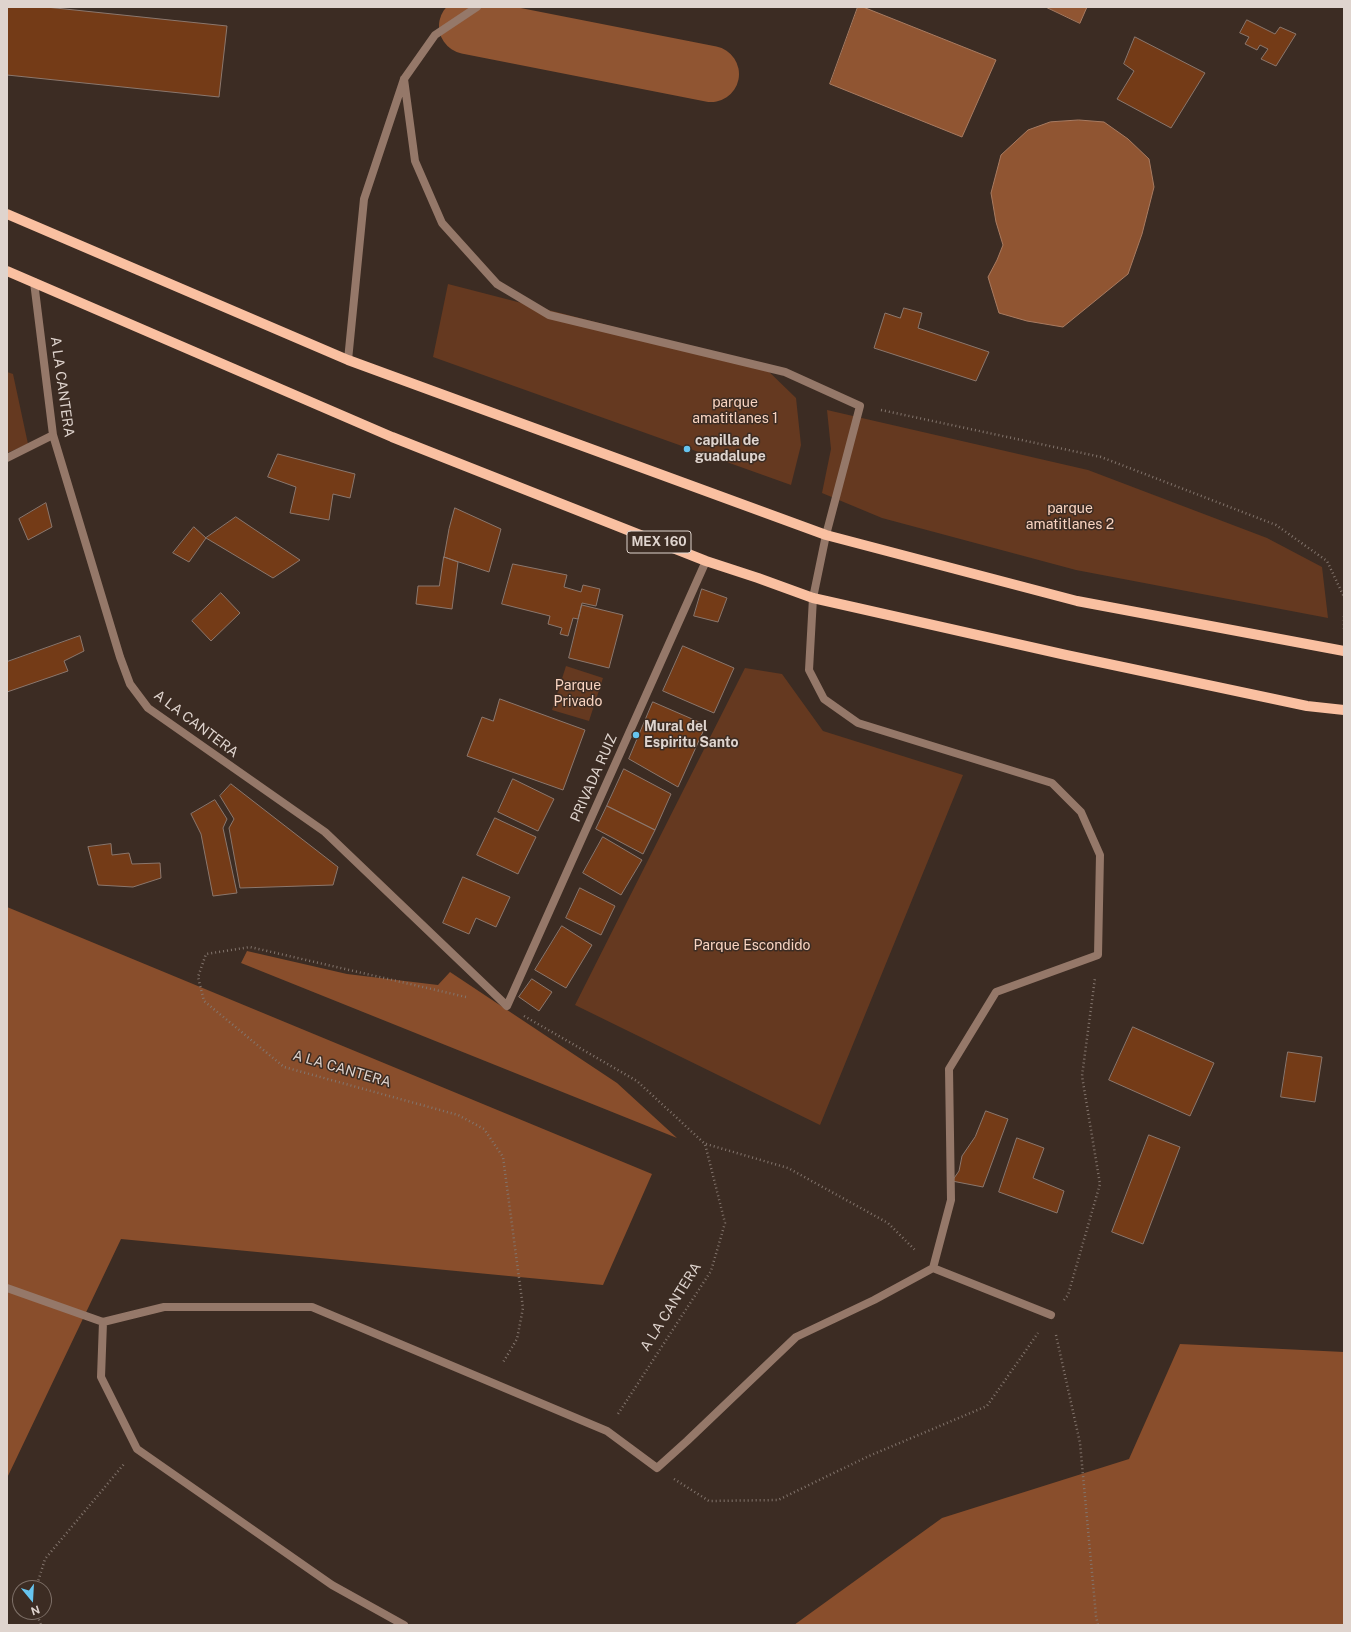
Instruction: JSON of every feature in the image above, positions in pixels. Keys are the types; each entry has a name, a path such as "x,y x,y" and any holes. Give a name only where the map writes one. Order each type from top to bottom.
{"main road":[{"path":"7,214 348,360 826,535 1077,601 1344,651"},
{"name":"MEX 160","path":"7,271 392,437 706,561 812,598 1066,655 1299,704 1344,710"}],"street":[{"path":"348,360 364,199 404,79 435,35 478,7"},
{"path":"7,1288 103,1322 164,1307 312,1308 607,1431 657,1468 796,1337 874,1300 933,1268 951,1200 949,1069 996,992 1098,955 1100,855 1081,812 1052,783 858,723 824,699 809,670 812,598 826,535 860,406 785,372 548,315 497,284 442,224 415,160 404,79"},
{"name":"A LA CANTERA","path":"34,282 53,435 120,657 130,684 148,708 325,832 507,1006"},
{"path":"7,458 53,435"},
{"name":"PRIVADA RUIZ","path":"507,1006 706,561"},
{"path":"933,1268 1051,1315"},
{"path":"103,1322 101,1377 137,1449 332,1585 404,1625"}],"path":[{"path":"860,406 1101,457 1269,523 1276,526 1327,561 1344,597"},
{"name":"A LA CANTERA","path":"468,997 250,947 206,954 198,977 204,1001 284,1067 458,1115 484,1129 503,1157 523,1308 517,1339 492,1383"},
{"path":"657,1468 709,1501 778,1500 868,1456 987,1406 1051,1315 1068,1295 1100,1184 1082,1076 1098,955"},
{"path":"507,1006 637,1081 705,1144 788,1168 888,1223 933,1268"},
{"name":"A LA CANTERA","path":"607,1431 711,1271 725,1223 705,1144"},
{"path":"1051,1315 1080,1443 1098,1625"},
{"path":"38,1580 45,1558 137,1449"}],"green space":[{"name":"parque amatitlanes 1","path":"448,284 762,365 796,398 801,445 791,485 433,357"},
{"path":"7,372 13,374 28,444 7,453"},
{"name":"parque amatitlanes 2","path":"827,410 1088,470 1267,538 1322,567 1328,618 1076,570 882,518 822,493 831,449"},
{"name":"Parque Privado","path":"566,666 603,678 589,721 552,710"},
{"name":"Parque Escondido","path":"745,668 782,674 823,731 963,775 820,1125 575,1005"}],"shaded area":[{"path":"858,7 863,7 996,60 962,137 830,84"},
{"path":"1046,7 1087,7 1080,23"},
{"path":"1079,120 1104,122 1128,139 1149,159 1154,187 1142,234 1128,274 1063,327 1027,321 999,313 988,277 1003,245 996,222 991,193 1001,155 1028,130 1050,122"},
{"path":"7,907 652,1174 603,1285 121,1239 7,1478"},
{"path":"247,951 347,974 438,985 450,972 617,1083 677,1138 241,963"},
{"path":"1180,1344 1344,1352 1344,1625 794,1625 942,1518 1129,1459"}],"building":[{"path":"7,7 46,7 227,26 219,97 7,75"},
{"path":"1247,20 1275,34 1280,27 1296,34 1276,66 1261,59 1268,49 1260,45 1257,50 1245,44 1249,37 1240,33"},
{"path":"1135,37 1205,73 1171,128 1117,99 1134,71 1124,64"},
{"path":"904,308 922,313 918,328 989,352 976,381 874,348 885,313 900,318"},
{"path":"278,454 355,474 350,498 333,494 329,520 290,513 296,487 268,477"},
{"path":"46,503 52,527 28,540 19,519"},
{"path":"455,508 501,529 489,572 444,557 449,529"},
{"path":"236,517 300,560 273,578 206,538"},
{"path":"194,527 206,538 189,562 173,553"},
{"path":"444,557 458,562 452,609 416,604 418,586 439,586"},
{"path":"513,564 567,575 564,587 581,592 583,585 600,589 596,606 582,603 578,619 573,618 568,636 560,634 562,628 548,624 550,616 502,604"},
{"path":"702,589 727,598 718,622 694,616"},
{"path":"221,593 240,613 211,641 192,621"},
{"path":"582,605 623,615 609,668 569,658"},
{"path":"80,636 84,651 64,661 68,671 7,692 7,662"},
{"path":"683,646 734,668 714,713 663,691"},
{"path":"500,699 585,730 563,790 467,756 482,717 493,721"},
{"path":"653,702 706,725 678,787 629,759"},
{"path":"624,769 671,794 655,830 607,806"},
{"path":"513,779 554,799 538,831 498,812"},
{"path":"231,784 338,867 333,885 240,888 229,828 234,819 220,796"},
{"path":"215,800 227,819 223,828 237,893 213,896 201,834 191,814"},
{"path":"607,806 655,830 643,854 596,829"},
{"path":"495,818 536,837 518,874 477,855"},
{"path":"603,837 642,860 621,895 583,873"},
{"path":"111,844 112,855 129,853 132,864 160,863 161,878 133,887 98,885 88,847"},
{"path":"463,877 510,897 496,927 476,918 469,934 443,923"},
{"path":"580,888 615,906 601,935 566,918"},
{"path":"562,926 592,945 566,988 535,970"},
{"path":"532,979 552,992 539,1011 519,997"},
{"path":"1133,1027 1214,1063 1190,1116 1109,1080"},
{"path":"1288,1052 1322,1057 1315,1102 1281,1097"},
{"path":"986,1111 1008,1119 983,1187 952,1181 959,1171 962,1156 975,1137"},
{"path":"1149,1135 1180,1147 1143,1244 1112,1232"},
{"path":"1017,1138 1044,1148 1033,1178 1064,1191 1057,1213 999,1192"}],"waterway":[{"path":"467,26 711,74"}],"place":[{"name":"capilla de guadalupe","path":"687,449"},
{"name":"Mural del Espiritu Santo","path":"636,735"}]}
